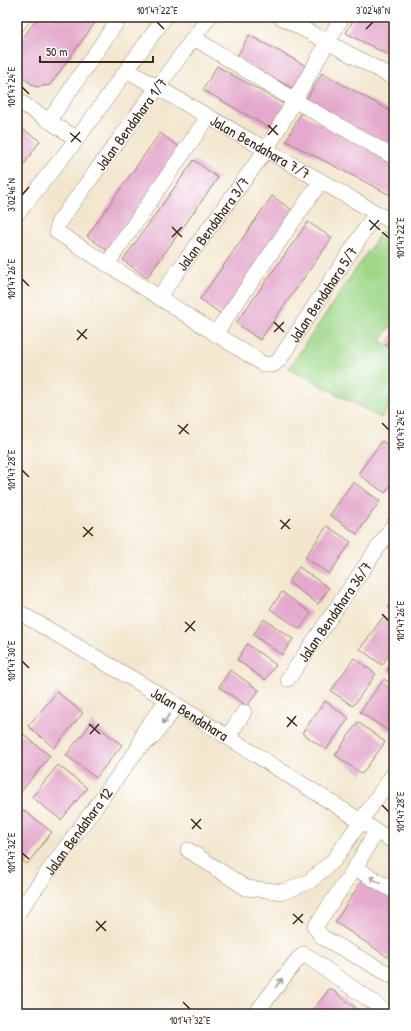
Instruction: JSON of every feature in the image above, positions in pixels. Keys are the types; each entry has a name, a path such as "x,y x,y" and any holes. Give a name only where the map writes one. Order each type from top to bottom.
{"street":[{"path":"17,25 23,17"},
{"path":"49,121 120,17"},
{"path":"17,214 77,139 165,17"},
{"name":"Jalan Bendahara 1/7","path":"106,264 57,232 58,223 209,17"},
{"path":"282,17 394,78"},
{"name":"Jalan Bendahara 3/7","path":"159,297 266,150 342,17"},
{"path":"194,38 294,100 394,157"},
{"name":"Jalan Bendahara 7/7","path":"127,70 394,223"},
{"path":"17,100 77,139"},
{"path":"208,117 106,264 215,334 321,181"},
{"name":"Jalan Bendahara 5/7","path":"215,334 263,364 272,365 279,360 376,213"},
{"name":"Jalan Bendahara 36/7","path":"288,679 394,524"},
{"name":"Jalan Bendahara","path":"17,611 172,702 394,842"},
{"name":"Jalan Bendahara 12","path":"17,914 138,749 144,731 172,702"},
{"path":"228,737 244,712"},
{"path":"188,850 246,888 284,892 310,881 334,860 394,773"},
{"path":"376,831 355,868 315,927 322,937 394,977"},
{"path":"355,868 394,891"},
{"path":"255,1014 298,959 304,954 390,1014"}],"green space":[{"path":"382,231 394,237 394,320 381,341 394,349 394,399 381,418 289,368"}],"building":[{"path":"38,17 99,17 50,85 36,87 17,74 17,46"},
{"path":"355,17 387,17 394,20 394,58 346,33"},
{"path":"249,35 308,67 296,90 236,58"},
{"path":"217,66 287,106 273,130 203,90"},
{"path":"322,73 394,113 394,149 306,100"},
{"path":"301,113 394,162 394,197 286,141"},
{"path":"17,121 22,124 20,127 40,141 17,175"},
{"path":"160,133 182,149 109,252 87,236"},
{"path":"194,160 218,178 147,278 123,260"},
{"path":"272,196 296,213 224,316 200,299"},
{"path":"308,222 332,238 260,340 236,323"},
{"path":"394,332 394,351 385,345"},
{"path":"382,441 394,449 394,480 385,493 358,474"},
{"path":"353,482 380,501 357,534 330,515"},
{"path":"327,526 351,542 329,574 305,557"},
{"path":"299,567 329,588 318,604 288,582"},
{"path":"282,592 311,613 300,629 270,609"},
{"path":"394,598 394,611 388,607"},
{"path":"383,617 394,625 394,647 382,665 360,649"},
{"path":"264,619 293,639 282,655 253,635"},
{"path":"247,644 276,665 265,680 237,660"},
{"path":"354,658 376,674 353,706 331,691"},
{"path":"394,661 394,675 387,670"},
{"path":"230,670 259,690 247,706 219,687"},
{"path":"384,679 394,686 394,726 390,732 360,712"},
{"path":"57,692 83,713 54,748 28,726"},
{"path":"325,701 349,718 326,750 302,733"},
{"path":"92,722 122,745 96,778 66,755"},
{"path":"358,722 385,742 362,774 335,755"},
{"path":"23,734 50,756 20,793 17,790 17,741"},
{"path":"58,765 87,788 61,820 32,797"},
{"path":"23,810 52,832 27,864 17,856 17,817"},
{"path":"363,879 394,899 394,961 335,922"},
{"path":"330,988 363,1014 310,1014"}]}
